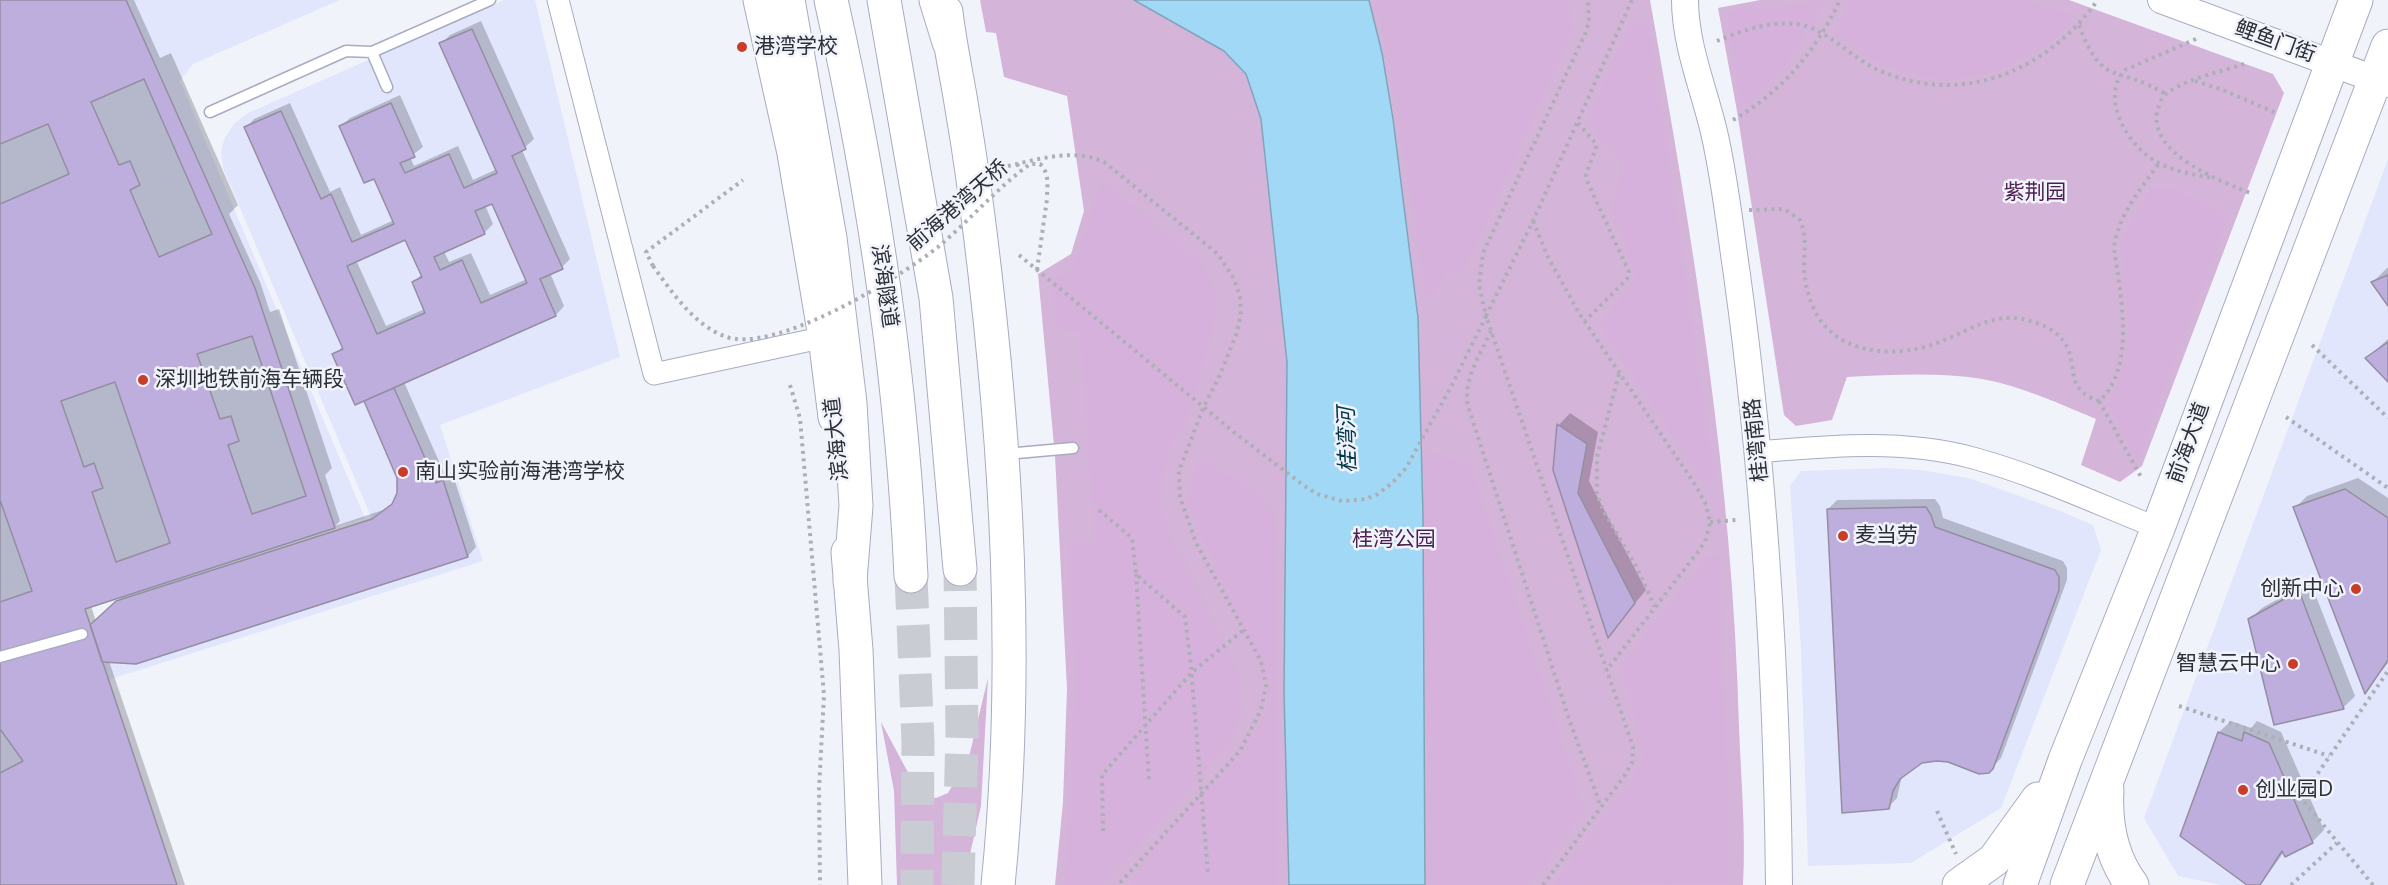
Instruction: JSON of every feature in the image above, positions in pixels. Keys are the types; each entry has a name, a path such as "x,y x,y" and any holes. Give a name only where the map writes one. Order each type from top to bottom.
{"main road":[{"name":"滨海大道","path":"760,0 792,142 834,399 856,650 865,885"},
{"path":"788,0 830,238 850,403 856,506 850,581"},
{"name":"滨海隧道","path":"831,0 847,71 879,247 906,475 911,576"},
{"path":"884,0 936,298 960,569"},
{"path":"936,0 949,42"},
{"path":"944,0 980,231 1003,454 1010,674 1005,814 998,885"},
{"name":"前海大道","path":"2020,885 2065,760 2158,528 2356,0"},
{"name":"前海大道","path":"2067,885 2109,773 2382,82 2388,46"},
{"path":"1958,870 1983,870 2004,848 2065,760"},
{"path":"2109,773 2106,805 2109,832 2115,855 2132,885"}],"street":[{"path":"558,0 654,374 825,337"},
{"name":"桂湾南路","path":"1685,0 1689,37 1714,132 1723,180 1749,360 1769,572 1775,681 1779,885"},
{"name":"鲤鱼门街","path":"2161,0 2382,82"},
{"path":"1758,452 1823,446 1895,446 1971,458 2008,469 2158,528"}],"lane":[{"path":"210,112 346,51 372,52 490,0"},
{"path":"372,52 387,87"},
{"path":"1003,454 1073,448"},
{"path":"0,657 82,634"}],"path":[{"path":"1543,885 1632,763 1633,747 1486,316 1479,285 1483,253 1585,34 1589,22 1588,0"},
{"path":"1019,255 1235,434 1317,494 1342,501 1366,499 1378,494 1406,468 1452,385 1533,221 1632,0"},
{"path":"1732,120 1776,91 1796,70 1822,33 1840,0"},
{"path":"1717,41 1762,26 1787,24 1804,26 1822,33 1874,68 1893,76 1918,83 1967,84 1995,78 2035,60 2079,26 2097,1"},
{"path":"2079,26 2087,49 2095,61 2108,72 2152,86 2165,94"},
{"path":"2196,39 2136,64 2119,76 2115,97 2118,115 2126,132 2137,145 2159,163 2189,174 2213,178"},
{"path":"2244,64 2194,81 2165,94 2159,104 2156,118 2161,134 2171,149 2188,164 2213,178 2253,194"},
{"path":"2194,81 2231,93 2276,113"},
{"path":"1578,123 1597,145 1586,174 1587,182 1629,272 1628,279 1585,321"},
{"path":"1008,166 1019,168 1051,156 1091,156 1104,162 1218,254 1234,279 1240,297 1241,315 1236,335 1220,375 1204,406 1179,471 1180,497 1196,543 1261,661 1266,685 1261,710 1240,751 1118,885"},
{"path":"2099,401 2109,392 2115,379 2122,349 2124,324 2114,248 2116,237 2120,223 2159,163"},
{"name":"前海港湾天桥","path":"743,180 646,252 653,266 676,297 701,322 723,336 750,340 775,334 844,306 909,268 963,225 1019,168 1041,164 1047,178 1047,199 1037,270"},
{"path":"1748,210 1784,209 1800,220 1805,240 1804,270 1807,291 1815,311 1825,327 1838,339 1852,346 1875,351 1915,349 1936,343 1991,320 2007,318 2026,320 2045,326 2058,334 2066,344 2076,384 2091,398 2099,401 2141,477"},
{"path":"1533,221 1553,266 1585,321 1696,486 1706,505 1710,522 1706,539 1700,549 1606,672"},
{"path":"1491,331 1466,388 1468,406 1569,719 1601,808"},
{"path":"2312,345 2388,418"},
{"path":"1620,373 1597,458 1597,494 1603,510 1636,566 1655,608"},
{"path":"790,385 800,417 825,695 819,789 820,885"},
{"path":"2286,417 2388,488"},
{"path":"1099,510 1132,538 1149,781"},
{"path":"1710,522 1737,520"},
{"path":"1136,574 1185,617 1192,672 1208,874"},
{"path":"1103,831 1102,775 1192,672 1245,629"},
{"path":"2373,885 2301,798 2388,670"},
{"path":"2179,706 2329,756"},
{"path":"1938,811 1958,870"},
{"path":"2291,885 2337,843"}],"shaded area":[{"path":"0,0 340,0 193,64 180,81 365,518 85,609 90,625 116,601 372,519 223,168 221,151 225,137 235,123 248,113 504,0 535,0 620,357 440,425 483,561 108,680 0,885"},
{"path":"1375,0 1568,0 1572,29 1465,269 1444,274 1433,294 1426,296 1388,51"},
{"path":"1853,0 2023,0 2076,16 2055,36 2010,65 1986,73 1961,77 1935,77 1908,72 1881,62 1835,32"},
{"path":"1824,1 1779,71 1743,105 1730,41 1729,12"},
{"path":"1630,25 1649,25 1714,479 1703,482 1600,324 1637,279 1611,209 1624,167 1587,121"},
{"path":"2388,159 2388,885 2221,885 2178,876 2144,818"},
{"path":"1102,180 1204,267 1217,297 1211,336 1186,420 1172,441 1165,463 1160,506 1168,530 1227,647 1240,679 1242,711 1231,740 1103,885 1065,885 1076,678 1068,546 1095,542 1081,331 1059,331 1051,280 1070,272 1078,257"},
{"path":"2152,188 2170,188 2228,218 2137,458 2109,405 2126,359 2130,325 2121,243"},
{"path":"1425,449 1470,466 1584,810 1529,885 1428,885"},
{"path":"1199,462 1208,463 1261,497 1276,515 1277,885 1133,885 1138,869 1230,758 1255,735 1271,702 1266,678 1245,636 1188,502"},
{"path":"1888,468 1922,470 1972,479 2058,510 2093,525 2101,550 2001,808 1911,863 1808,866 1801,649 1790,486 1801,471"},
{"path":"1709,555 1720,556 1729,883 1554,885 1645,761 1636,717 1621,666"}],"green space":[{"name":"桂湾公园","path":"980,0 1650,0 1695,271 1720,453 1735,635 1744,826 1743,885 1055,885 1063,802 1067,689 1055,456 1038,274 1071,254 1084,211 1067,96 1004,77 996,33 986,32"},
{"name":"紫荆园","path":"1760,0 2069,0 2273,74 2284,93 2142,466 2120,482 2081,465 2096,419 2026,391 1982,379 1932,375 1847,377 1832,420 1796,426 1784,415 1737,111 1718,8"},
{"path":"988,678 981,806 963,885 897,885 894,791 881,722 911,778 928,796 936,798 948,793 969,757"}],"water":[{"name":"桂湾河","path":"1134,0 1369,0 1382,53 1393,119 1418,318 1423,516 1425,885 1289,885 1284,693 1287,362 1261,119 1246,74 1224,51"}],"building":[{"name":"深圳地铁前海车辆段","path":"0,0 126,0 255,288 335,528 85,609 177,885 0,885"},
{"path":"472,29 526,149 512,156 563,269 540,279 556,316 355,405 332,354 343,349 244,127 281,111 321,199 331,194 352,242 394,224 374,179 364,183 339,126 391,103 415,157 400,163 405,173 449,154 464,188 497,173 439,43","holes":["492,204 527,283 481,303 462,260 440,270 434,257 485,234 475,211","405,240 422,277 412,282 425,313 377,334 347,266"]},
{"path":"144,79 212,234 159,257 130,190 140,185 130,161 119,165 91,102"},
{"path":"48,124 69,174 0,204 0,144"},
{"path":"2388,275 2388,306 2371,282"},
{"path":"252,336 306,496 252,514 228,445 239,441 231,416 220,419 197,354"},
{"path":"2388,342 2388,382 2365,358"},
{"path":"115,382 170,543 116,562 92,492 103,488 94,463 84,467 61,401"},
{"path":"394,388 436,483 443,480 468,557 136,664 102,662 90,625 116,601 372,519 392,504 397,493 397,478 364,401"},
{"path":"1557,424 1587,444 1578,493 1635,603 1608,638 1553,470"},
{"name":"创新中心","path":"2345,489 2388,518 2388,660 2365,694 2293,507"},
{"path":"0,500 32,591 0,602"},
{"path":"1926,507 1935,527 2055,570 2059,577 2059,590 1993,769 1989,773 1979,774 1948,762 1922,763 1900,779 1893,791 1889,809 1842,813 1827,509"},
{"name":"智慧云中心","path":"2299,591 2344,709 2274,725 2248,619"},
{"path":"0,729 23,761 0,773"},
{"name":"创业园D","path":"2218,732 2242,741 2244,732 2269,743 2313,843 2285,857 2282,851 2260,885 2247,885 2180,836"}],"tunnel":[{"path":"958,885 962,734 960,569"},
{"path":"911,576 918,742 917,885"}],"place":[{"name":"港湾学校","path":"742,47"},
{"name":"深圳地铁前海车辆段","path":"143,380"},
{"name":"南山实验前海港湾学校","path":"403,472"},
{"name":"麦当劳","path":"1843,536"},
{"name":"创新中心","path":"2356,589"},
{"name":"智慧云中心","path":"2293,664"},
{"name":"创业园D","path":"2243,790"}]}
